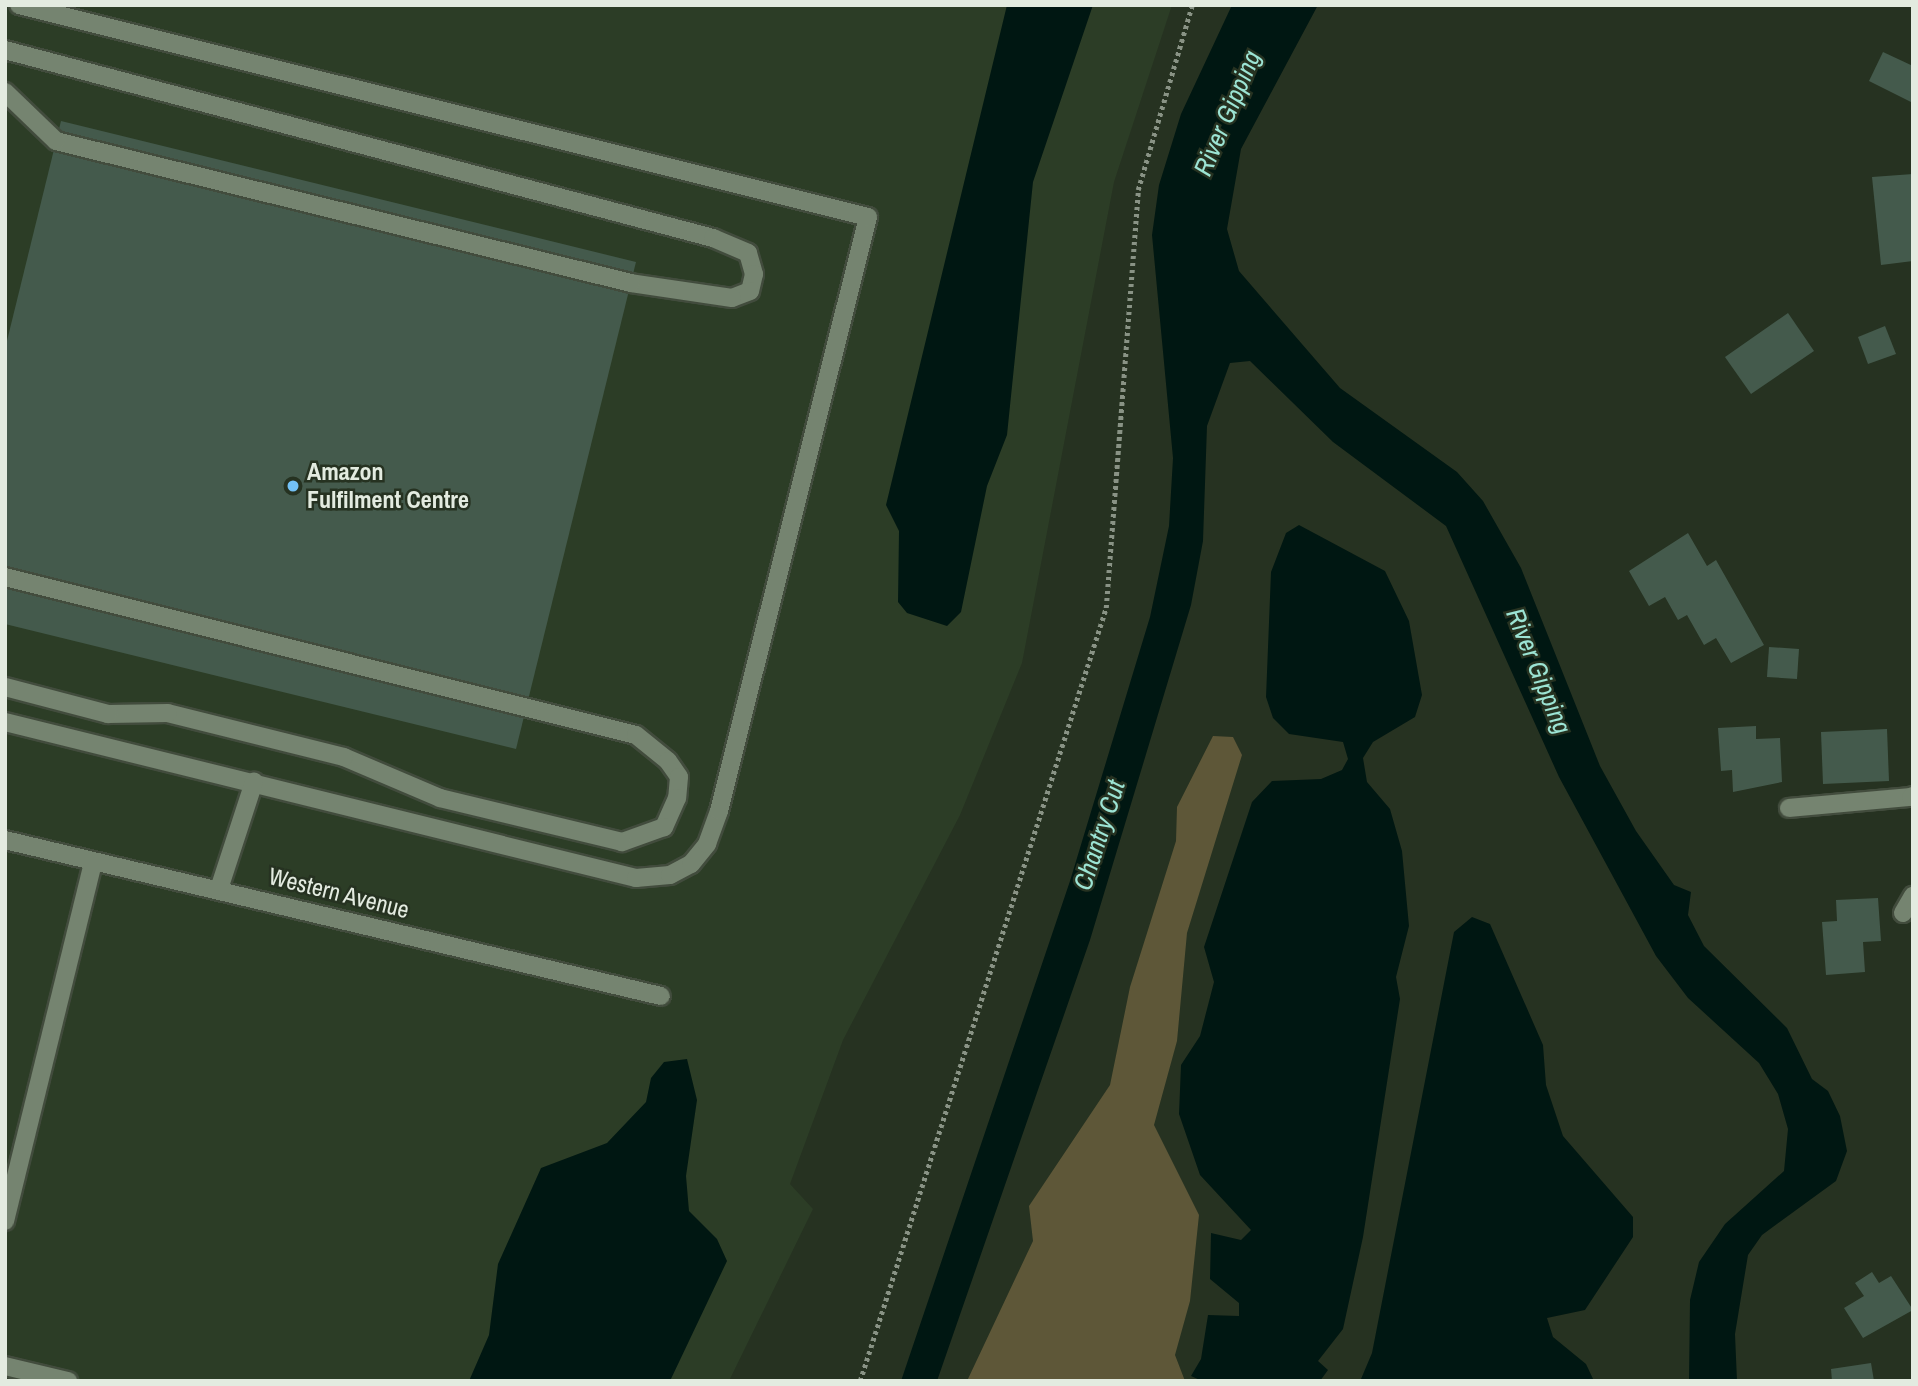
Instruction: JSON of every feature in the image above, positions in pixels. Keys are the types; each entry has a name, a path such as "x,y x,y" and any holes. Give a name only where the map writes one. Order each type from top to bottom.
{"street":[{"path":"5,722 636,878 670,875 691,864 707,844 719,811 868,217 19,5"},
{"path":"5,50 713,238 748,253 754,274 750,291 732,298 631,283 57,141 5,92"},
{"path":"5,578 636,736 668,761 679,777 677,798 664,827 622,842 440,798 331,754 168,713 108,714 5,687"},
{"path":"219,889 254,782"},
{"path":"1789,808 1912,797"},
{"name":"Western Avenue","path":"5,840 660,996"},
{"path":"5,1221 93,863"},
{"path":"1903,913 1913,896"},
{"path":"5,1366 68,1381"}],"path":[{"path":"860,1381 1106,608 1138,190 1192,5"}],"shaded area":[{"path":"5,5 1172,5 1114,182 1022,663 960,815 843,1040 790,1184 813,1209 729,1381 5,1381"},
{"path":"1213,736 1233,737 1242,755 1187,933 1177,1041 1154,1125 1199,1215 1190,1301 1175,1355 1185,1381 967,1381 1033,1241 1029,1206 1110,1085 1130,987 1176,841 1177,807"}],"water":[{"path":"1007,5 1093,5 1033,182 1007,435 987,486 961,612 947,626 907,613 898,602 899,531 886,505"},
{"path":"1232,5 1318,5 1241,149 1227,229 1239,271 1340,388 1457,472 1483,501 1521,568 1600,766 1636,831 1674,885 1691,892 1688,915 1704,946 1787,1028 1812,1079 1828,1091 1840,1116 1847,1151 1836,1181 1762,1235 1748,1255 1735,1334 1737,1381 1689,1381 1690,1300 1699,1262 1725,1224 1784,1171 1788,1129 1778,1094 1759,1063 1688,998 1656,956 1559,777 1446,526 1333,442 1250,361 1230,363 1207,426 1203,541 1191,605 1090,940 937,1381 901,1381 1070,881 1150,617 1169,526 1173,458 1152,235 1159,185 1181,114"},
{"path":"1299,525 1385,571 1409,621 1422,695 1415,717 1373,742 1363,758 1367,782 1390,809 1402,851 1409,926 1396,977 1400,999 1363,1237 1343,1329 1318,1361 1328,1370 1320,1381 1202,1381 1191,1376 1201,1359 1208,1315 1239,1316 1239,1303 1210,1279 1211,1233 1241,1240 1251,1230 1200,1175 1179,1114 1181,1065 1200,1036 1214,982 1204,947 1252,802 1272,781 1321,779 1342,770 1348,759 1343,742 1289,734 1273,718 1266,697 1271,572 1286,533"},
{"path":"1472,917 1490,924 1543,1045 1546,1085 1563,1136 1633,1217 1633,1237 1585,1310 1547,1318 1553,1337 1586,1364 1594,1381 1361,1379 1372,1353 1454,932"},
{"path":"687,1059 697,1100 686,1176 689,1211 717,1239 727,1261 670,1381 469,1381 489,1335 498,1264 541,1168 607,1143 646,1102 651,1078 664,1062"}],"building":[{"path":"1883,52 1913,66 1913,103 1869,81"},
{"name":"Amazon Fulfilment Centre","path":"61,121 636,262 516,749 5,624 5,349"},
{"path":"1913,174 1913,261 1881,265 1872,177"},
{"path":"1788,313 1814,351 1751,394 1725,357"},
{"path":"1885,326 1896,354 1868,364 1858,337"},
{"path":"1688,533 1707,566 1716,560 1764,645 1731,663 1716,638 1704,645 1687,615 1678,620 1665,597 1649,606 1629,571"},
{"path":"1769,647 1799,649 1797,679 1767,677"},
{"path":"1756,726 1756,739 1780,738 1782,782 1733,792 1732,770 1721,771 1718,728"},
{"path":"1887,729 1889,781 1823,784 1821,732"},
{"path":"1878,898 1881,941 1863,942 1865,972 1826,975 1822,922 1837,921 1836,900"},
{"path":"1872,1272 1879,1283 1891,1276 1913,1310 1863,1338 1844,1308 1864,1296 1855,1283"},
{"path":"1871,1363 1874,1381 1832,1381 1831,1369"}],"place":[{"name":"Amazon Fulfilment Centre","path":"293,486"}],"water label":[{"name":"River Gipping","path":"1227,113"},
{"name":"River Gipping","path":"1539,671"},
{"name":"Chantry Cut","path":"1099,835"}]}
